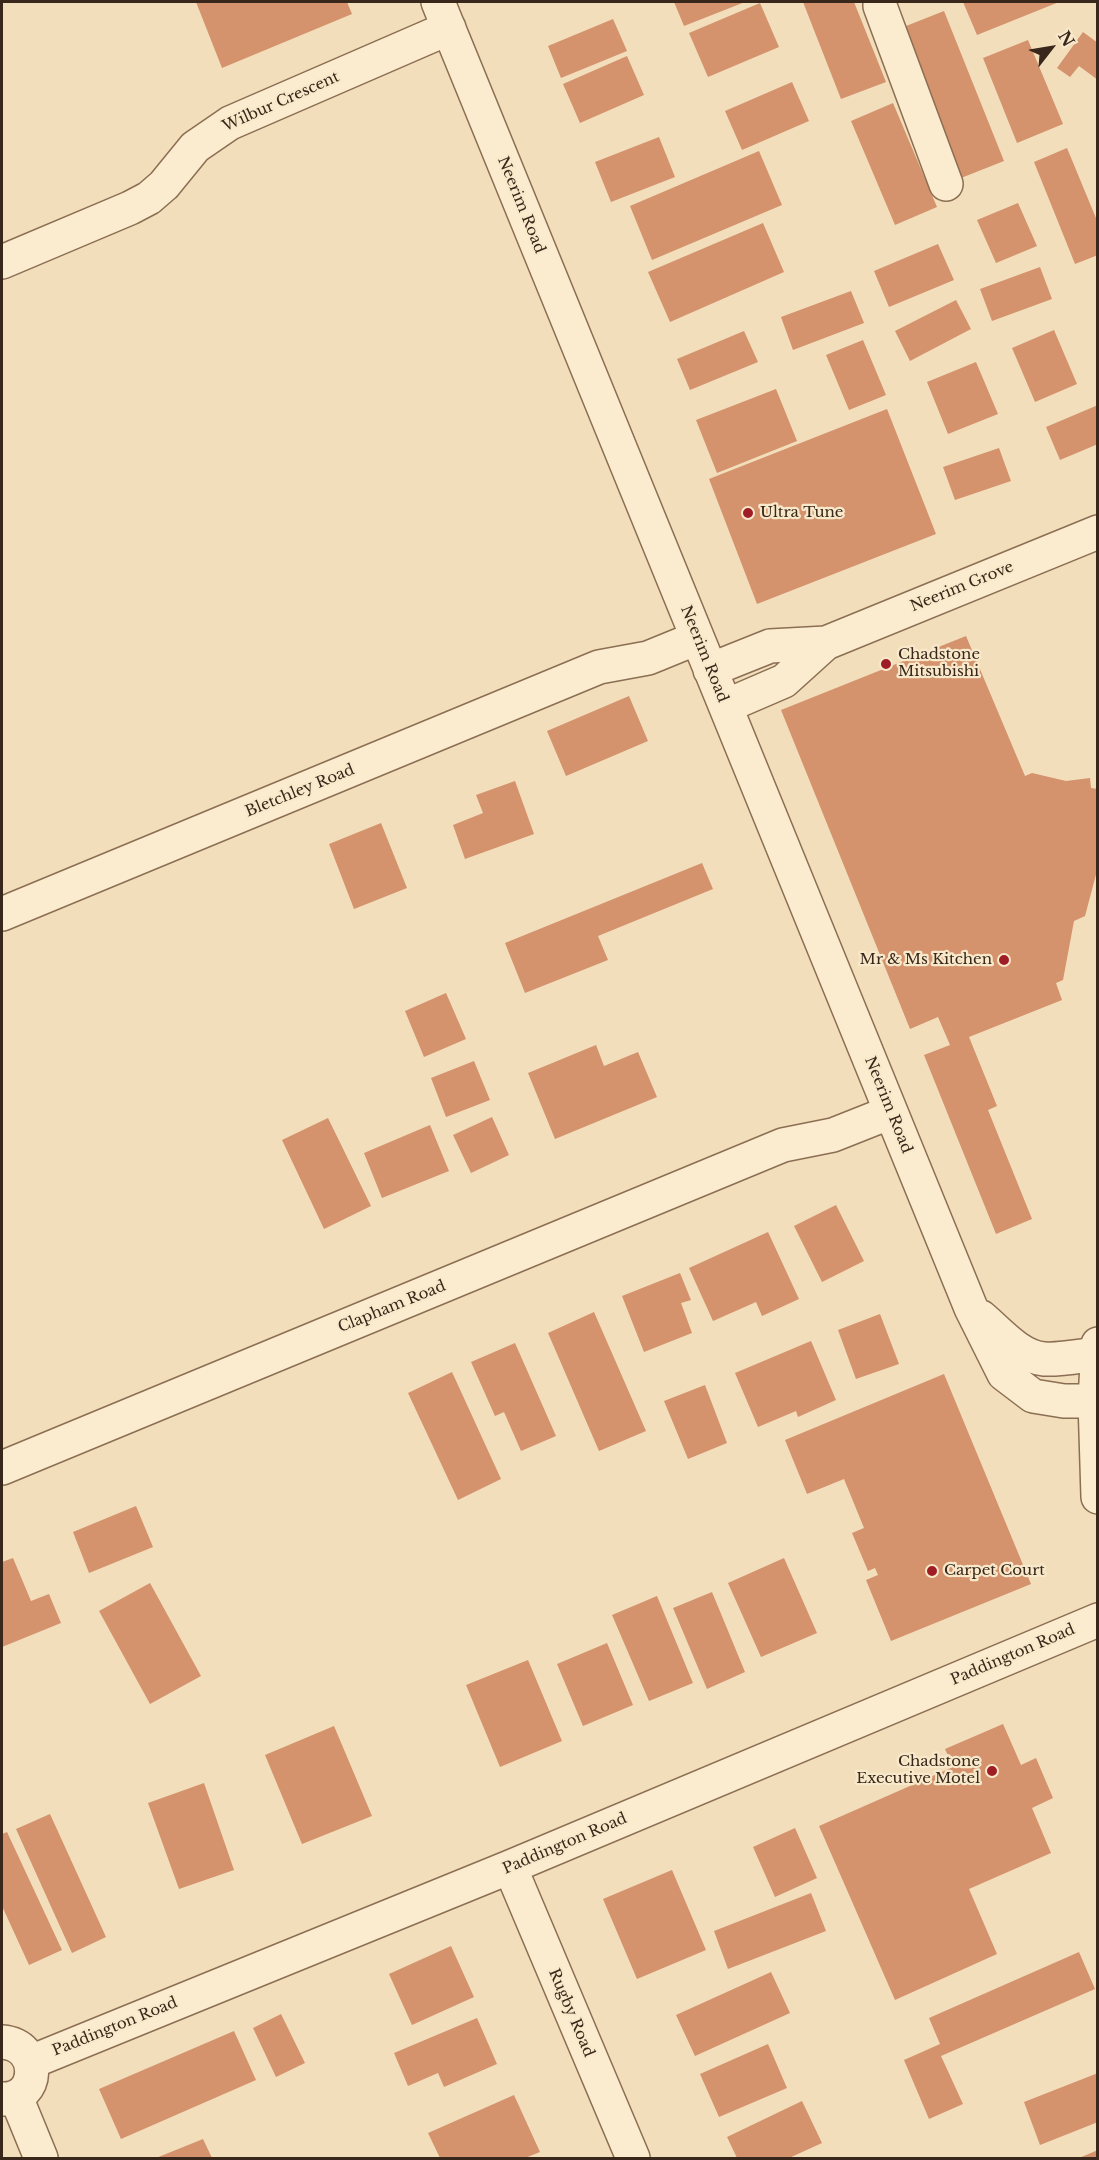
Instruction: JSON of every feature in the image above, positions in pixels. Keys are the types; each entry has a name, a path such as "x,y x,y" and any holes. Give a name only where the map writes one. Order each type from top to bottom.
{"street":[{"path":"880,2 946,184"},
{"name":"Wilbur Crescent","path":"2,262 149,198 164,185 195,147 230,123 443,15"},
{"name":"Neerim Road","path":"443,15 971,1308 1004,1374 1033,1396 1064,1401 1095,1401"},
{"name":"Neerim Grove","path":"710,670 770,646 826,643 1098,532"},
{"name":"Bletchley Road","path":"2,914 599,667 648,658 693,628"},
{"name":"Neerim Grove","path":"726,706 784,681 826,643"},
{"name":"Clapham Road","path":"2,1468 783,1145 833,1135 886,1101"},
{"name":"Neerim Road","path":"971,1308 1017,1348 1037,1358 1046,1359 1097,1349"},
{"path":"1097,1349 1095,1401 1098,1497"},
{"name":"Paddington Road","path":"31,2062 510,1868 1098,1620"},
{"name":"Rugby Road","path":"510,1868 633,2158"},
{"path":"2,2042 20,2047 31,2062 31,2078 28,2086 9,2098 41,2158"}],"building":[{"path":"196,2 347,2 352,14 222,68"},
{"path":"674,2 745,2 684,26"},
{"path":"803,2 854,2 886,82 841,99"},
{"path":"963,2 1059,2 977,35"},
{"path":"760,3 779,47 708,77 689,33"},
{"path":"944,11 1004,161 961,178 901,28"},
{"path":"613,19 627,51 561,78 548,46"},
{"path":"1083,32 1098,43 1098,80 1079,66 1070,77 1057,68"},
{"path":"1028,40 1063,124 1017,143 983,58"},
{"path":"627,56 644,95 580,123 563,84"},
{"path":"792,82 809,121 742,150 725,111"},
{"path":"893,103 937,207 895,225 851,121"},
{"path":"659,137 675,177 611,202 595,162"},
{"path":"1067,148 1098,223 1098,255 1075,264 1034,162"},
{"path":"759,151 782,205 652,260 630,206"},
{"path":"1018,203 1037,246 996,263 977,220"},
{"path":"763,223 784,272 670,322 648,272"},
{"path":"938,244 954,280 889,307 874,271"},
{"path":"1040,267 1052,299 992,321 980,289"},
{"path":"851,291 864,323 793,350 781,317"},
{"path":"956,300 971,329 910,361 895,331"},
{"path":"1054,330 1077,384 1035,402 1012,348"},
{"path":"744,331 758,362 690,390 677,359"},
{"path":"863,340 886,395 849,410 826,355"},
{"path":"976,362 998,414 948,434 927,382"},
{"path":"776,389 797,441 717,473 696,420"},
{"path":"1098,405 1098,444 1060,460 1046,427"},
{"path":"887,409 936,534 757,604 709,479"},
{"path":"999,448 1011,481 955,500 943,467"},
{"path":"966,636 1025,776 1032,773 1066,781 1090,778 1091,788 1098,789 1098,867 1085,916 1074,921 1063,980 1056,983 1062,1000 969,1037 997,1106 988,1110 1032,1219 996,1234 924,1055 950,1045 938,1017 910,1029 781,710"},
{"path":"629,696 648,741 566,776 547,731"},
{"path":"515,781 534,834 465,859 453,825 483,813 476,795"},
{"path":"381,823 407,888 354,909 329,844"},
{"path":"702,863 713,889 598,936 608,960 525,993 505,943"},
{"path":"446,993 466,1039 424,1057 405,1011"},
{"path":"596,1045 604,1066 638,1052 657,1097 555,1139 528,1073"},
{"path":"474,1061 490,1100 446,1117 431,1078"},
{"path":"492,1117 509,1155 471,1173 453,1135"},
{"path":"328,1118 371,1206 324,1229 282,1140"},
{"path":"430,1125 449,1171 382,1198 364,1153"},
{"path":"836,1205 864,1261 822,1282 794,1226"},
{"path":"768,1232 799,1299 762,1316 756,1302 713,1321 689,1268"},
{"path":"680,1273 691,1300 681,1303 692,1333 644,1352 622,1296"},
{"path":"594,1312 646,1431 599,1451 548,1333"},
{"path":"880,1314 899,1364 856,1379 838,1330"},
{"path":"811,1341 836,1400 798,1417 796,1411 758,1427 735,1373"},
{"path":"515,1343 556,1436 521,1451 504,1412 495,1416 471,1362"},
{"path":"452,1372 501,1479 458,1500 408,1393"},
{"path":"944,1374 1031,1584 891,1641 866,1580 878,1575 875,1568 868,1571 852,1533 864,1528 844,1479 807,1494 785,1440"},
{"path":"705,1385 727,1443 688,1459 664,1401"},
{"path":"136,1506 153,1547 89,1573 73,1532"},
{"path":"13,1558 31,1601 49,1594 61,1623 2,1647 2,1562"},
{"path":"784,1558 817,1633 761,1657 728,1583"},
{"path":"150,1583 201,1676 150,1704 99,1611"},
{"path":"712,1592 745,1672 707,1689 673,1608"},
{"path":"657,1596 693,1683 649,1701 612,1615"},
{"path":"607,1643 633,1705 583,1726 557,1664"},
{"path":"528,1660 562,1741 500,1767 466,1685"},
{"path":"1003,1724 1021,1765 1036,1758 1053,1798 1032,1808 1051,1853 969,1889 997,1954 895,2000 819,1826 953,1767 945,1749"},
{"path":"334,1726 372,1816 302,1844 265,1755"},
{"path":"204,1783 234,1870 179,1889 148,1803"},
{"path":"50,1814 106,1937 72,1953 16,1829"},
{"path":"795,1828 817,1878 775,1897 753,1847"},
{"path":"7,1832 62,1950 29,1965 2,1906 2,1834"},
{"path":"672,1870 706,1950 637,1979 603,1899"},
{"path":"811,1893 826,1931 728,1969 714,1931"},
{"path":"451,1946 474,1997 412,2025 389,1974"},
{"path":"1079,1952 1095,1989 941,2056 963,2104 929,2119 904,2060 940,2044 929,2018"},
{"path":"771,1972 790,2013 695,2056 676,2015"},
{"path":"281,2014 305,2063 276,2077 253,2028"},
{"path":"477,2018 497,2064 444,2087 438,2073 408,2086 394,2053"},
{"path":"234,2031 256,2080 121,2139 99,2089"},
{"path":"768,2044 787,2088 719,2117 700,2074"},
{"path":"1098,2073 1098,2122 1040,2145 1024,2102"},
{"path":"514,2095 540,2152 525,2158 440,2158 428,2133"},
{"path":"802,2101 822,2143 789,2158 737,2158 727,2137"},
{"path":"203,2139 212,2158 156,2158"},
{"path":"1098,2150 1098,2158 1079,2158"}],"place":[{"name":"Ultra Tune","path":"748,513"},
{"name":"Chadstone Mitsubishi","path":"886,664"},
{"name":"Mr & Ms Kitchen","path":"1004,960"},
{"name":"Carpet Court","path":"932,1571"},
{"name":"Chadstone Executive Motel","path":"992,1771"}]}
